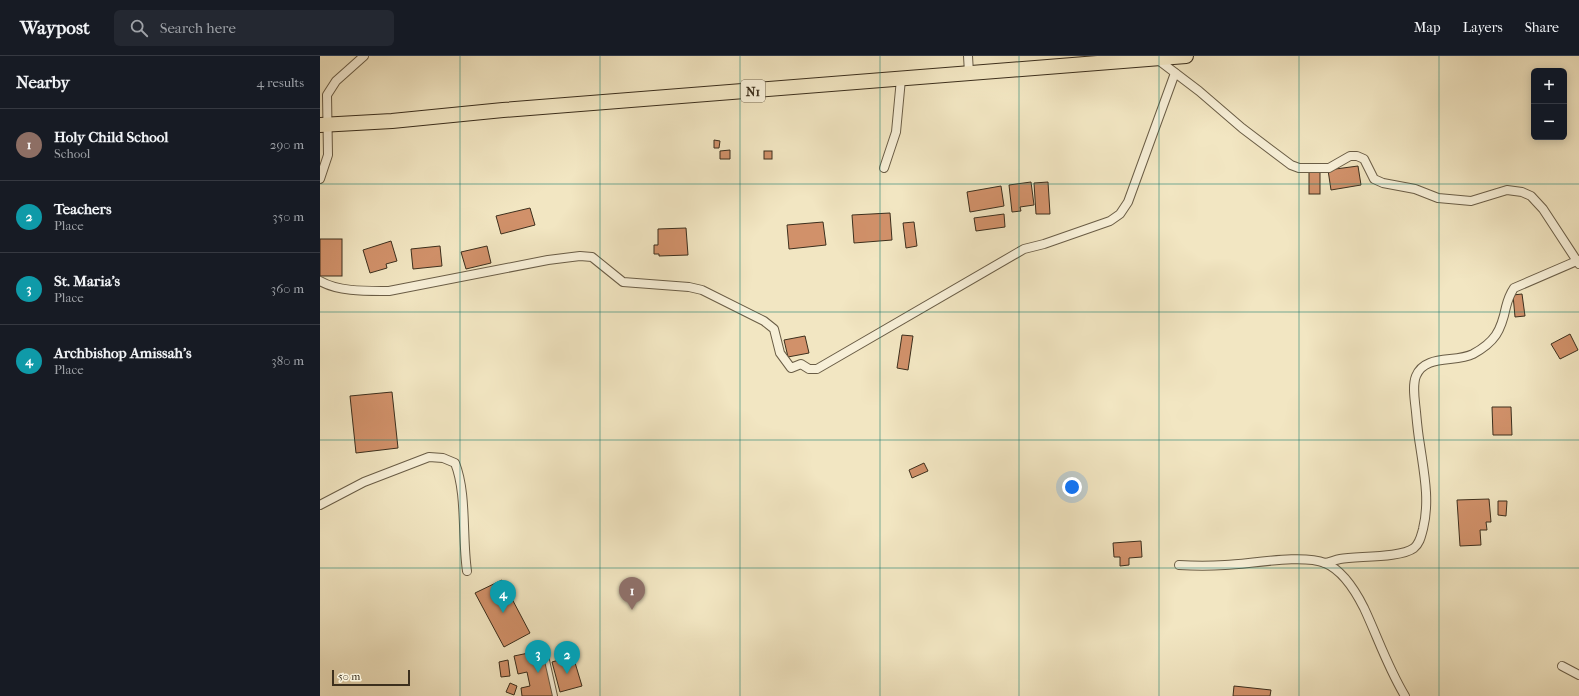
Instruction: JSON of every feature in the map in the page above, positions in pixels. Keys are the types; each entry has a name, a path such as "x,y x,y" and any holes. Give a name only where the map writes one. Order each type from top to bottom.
{"highway":[{"name":"N1","path":"323,125 392,121 511,109 901,80 969,74 1075,61 1157,59 1186,56"}],"street":[{"path":"320,179 328,155 323,125 327,95 330,88 336,81 364,56"},
{"path":"968,56 969,74"},
{"path":"1157,59 1290,165 1300,168 1329,168 1350,156 1357,156 1364,159 1370,174 1374,179 1383,183 1415,189 1438,198 1471,201 1507,190 1522,192 1531,196 1543,209 1578,262 1514,288 1508,296 1498,332 1489,344 1472,354 1453,360 1431,362 1418,371 1415,378 1415,388 1426,492 1426,517 1419,542 1414,548 1407,551 1339,559 1325,563 1297,559 1225,565 1180,565"},
{"path":"320,281 326,285 345,289 388,291 548,260 580,256 592,257 624,282 689,287 702,290 764,321 774,329 780,353 791,368 801,364 809,369 818,369 1024,249 1044,244 1110,221 1120,214 1128,202 1175,73"},
{"path":"884,168 896,132 901,80"},
{"path":"320,505 364,482 429,457 443,458 455,463 460,477 467,571"},
{"path":"1325,563 1340,575 1353,589 1364,609 1390,668 1406,696"},
{"path":"1562,666 1579,675"}],"lane":[{"path":"544,647 555,696"}],"building":[{"path":"714,140 720,141 719,148 714,148"},
{"path":"730,150 730,159 720,159 720,151"},
{"path":"764,151 772,151 772,159 764,159"},
{"path":"1358,166 1361,185 1331,190 1328,170"},
{"path":"1309,172 1320,172 1320,194 1309,194"},
{"path":"1031,182 1034,205 1020,207 1021,211 1012,212 1009,185"},
{"path":"1048,182 1050,214 1036,214 1034,183"},
{"path":"1001,186 1004,206 970,212 967,192"},
{"path":"530,208 535,225 501,234 496,216"},
{"path":"890,213 892,240 854,243 852,215"},
{"path":"1004,214 1005,227 976,231 974,218"},
{"path":"823,222 826,245 789,249 787,225"},
{"path":"914,222 917,246 906,248 903,223"},
{"path":"686,228 688,255 659,256 659,254 654,254 654,245 658,245 658,229"},
{"path":"320,239 342,239 342,276 320,276"},
{"path":"391,241 397,261 386,264 387,268 370,273 363,250"},
{"path":"440,246 442,266 413,269 411,249"},
{"path":"487,246 491,263 466,269 461,252"},
{"path":"1522,294 1525,316 1515,317 1513,295"},
{"path":"1570,334 1578,350 1560,359 1551,344"},
{"path":"902,335 913,336 908,370 897,368"},
{"path":"805,336 809,353 788,357 784,340"},
{"path":"392,392 398,448 356,453 350,396"},
{"path":"1492,407 1511,407 1512,435 1493,435"},
{"path":"924,463 928,471 912,478 909,470"},
{"path":"1489,499 1491,522 1486,522 1487,530 1480,530 1481,545 1460,546 1457,500"},
{"path":"1498,501 1507,501 1506,516 1498,515"},
{"path":"1141,541 1142,557 1129,558 1129,565 1120,566 1120,557 1114,557 1113,543"},
{"path":"502,580 530,633 504,647 475,593"},
{"path":"543,650 553,696 522,696 521,688 530,686 527,672 518,674 514,656"},
{"path":"573,656 582,686 560,692 552,662"},
{"path":"508,660 510,676 501,677 499,662"},
{"path":"510,683 517,686 514,695 506,692"},
{"path":"1234,686 1271,690 1270,696 1233,696"}],"place":[{"name":"Holy Child School","path":"632,610"},
{"name":"Archbishop Amissah's","path":"503,613"},
{"name":"St. Maria's","path":"538,673"},
{"name":"Teachers","path":"567,674"}]}
